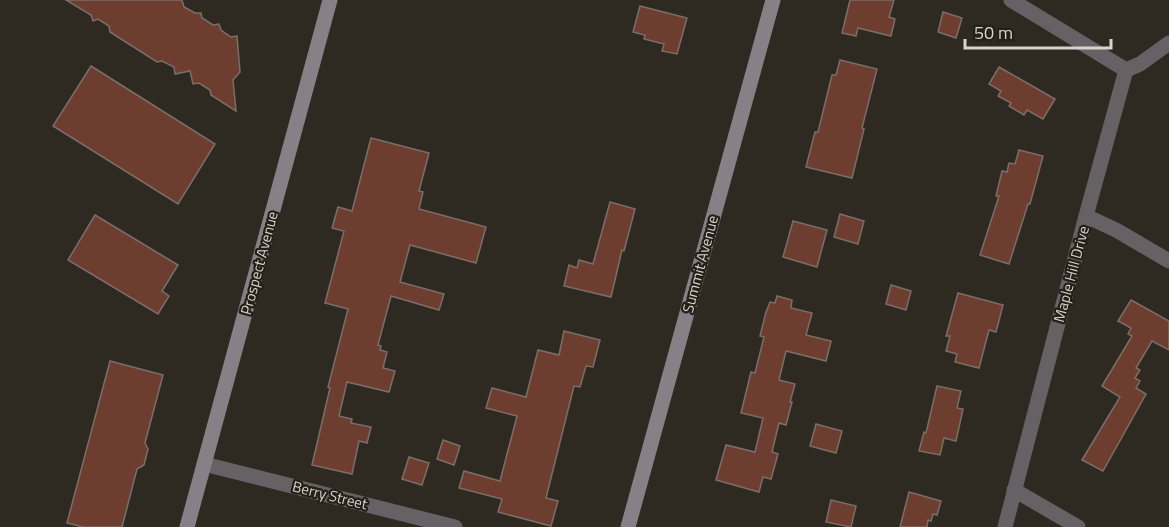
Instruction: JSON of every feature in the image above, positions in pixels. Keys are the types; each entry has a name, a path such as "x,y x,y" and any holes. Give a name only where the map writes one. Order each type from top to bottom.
{"street":[{"name":"Prospect Avenue","path":"187,527 330,0"},
{"name":"Summit Avenue","path":"628,527 773,0"},
{"path":"1011,0 1126,70 1140,64 1169,44"},
{"name":"Maple Hill Drive","path":"1005,527 1126,70"},
{"path":"1086,216 1116,230 1169,261"},
{"name":"Berry Street","path":"204,464 455,527"},
{"path":"1014,490 1078,527"}],"building":[{"path":"66,0 182,0 184,7 195,13 201,13 202,18 213,25 219,24 221,30 231,37 237,36 240,72 233,80 236,111 211,95 210,90 199,83 193,84 190,71 175,74 174,67 162,61 157,62 110,32 109,26 98,19 93,21 91,15"},
{"path":"850,0 894,0 889,17 895,19 891,36 858,28 856,36 842,33"},
{"path":"640,6 687,18 677,54 662,51 664,44 644,39 645,35 633,32"},
{"path":"943,12 962,18 956,38 938,32"},
{"path":"840,60 877,69 852,178 806,167 815,132 818,132 832,75 836,75"},
{"path":"91,66 215,144 178,204 53,126"},
{"path":"999,67 1055,99 1043,119 1027,110 1024,115 1009,106 1011,103 998,96 1001,91 989,84"},
{"path":"371,138 429,153 419,191 423,192 419,209 486,227 476,263 410,245 400,282 444,294 439,310 391,296 378,345 381,346 380,350 387,352 383,368 395,371 389,392 347,382 339,416 352,419 351,423 371,427 367,443 359,441 352,474 312,465 330,388 328,387 348,309 325,303 344,231 332,228 338,207 352,211"},
{"path":"1019,150 1043,156 1030,204 1028,204 1009,264 980,255 999,196 996,196 1002,171 1007,172 1009,163 1015,164"},
{"path":"610,202 635,209 611,297 564,286 569,265 577,268 579,260 593,264"},
{"path":"840,214 864,221 858,244 834,237"},
{"path":"95,215 178,265 162,291 169,296 158,314 68,260"},
{"path":"793,221 827,230 817,267 783,257"},
{"path":"891,285 911,291 906,310 886,304"},
{"path":"958,293 1003,305 996,332 989,330 979,368 955,362 957,354 946,351 950,336 946,336"},
{"path":"777,296 792,300 791,308 812,313 806,335 831,341 826,361 786,351 779,380 795,384 790,402 792,402 786,425 779,423 772,452 778,454 771,479 763,477 759,492 716,480 726,445 755,452 763,418 741,413 751,372 755,373 764,337 760,336 766,312 770,302 775,303"},
{"path":"1131,300 1169,321 1169,350 1152,341 1136,368 1140,370 1135,378 1140,381 1136,388 1146,394 1103,471 1082,460 1120,397 1102,386 1132,336 1128,334 1131,328 1118,321"},
{"path":"564,331 600,340 593,367 586,366 580,387 574,386 546,498 558,501 551,526 498,512 502,499 459,488 464,471 500,481 517,416 486,408 492,388 526,397 538,350 559,355"},
{"path":"110,361 163,375 145,443 148,449 144,465 137,469 122,527 83,527 67,523"},
{"path":"937,386 961,391 957,408 963,409 956,441 944,438 940,455 919,451 924,432 926,433"},
{"path":"816,424 842,431 836,453 810,446"},
{"path":"443,440 460,446 454,465 437,459"},
{"path":"409,457 429,463 422,485 402,479"},
{"path":"909,492 941,501 937,515 933,514 931,521 928,520 927,527 900,527"},
{"path":"831,500 856,506 851,527 826,522"}]}
